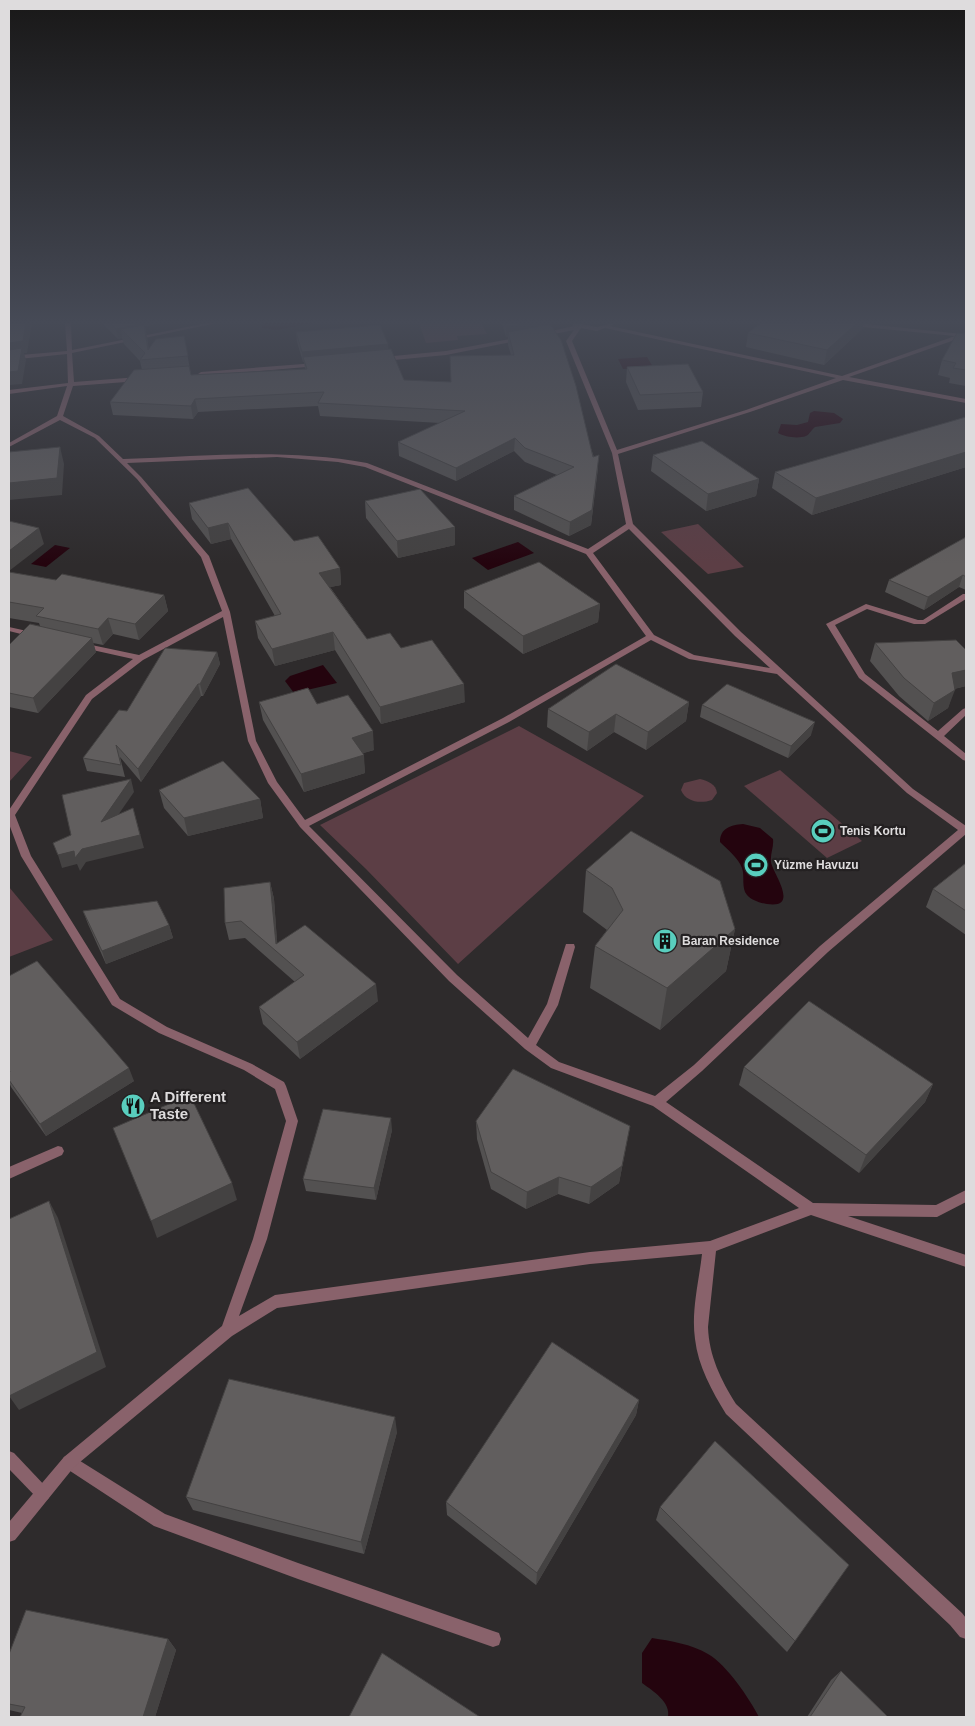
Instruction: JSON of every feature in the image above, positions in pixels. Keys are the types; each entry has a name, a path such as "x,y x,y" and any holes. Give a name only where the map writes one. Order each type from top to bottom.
{"street":[{"path":"9,445 60,417 64,404"},
{"path":"595,404 615,453 630,525 738,634 782,672 910,791 965,831 824,949 698,1068 657,1102"},
{"path":"615,453 766,404"},
{"path":"60,417 97,437 139,478 205,556 226,612 252,741 273,783 303,825 453,978 529,1046 555,1065 657,1102 811,1209 966,1261"},
{"path":"122,461 268,456 342,459 367,465 588,552 651,637 692,657 782,672"},
{"path":"588,552 630,525"},
{"path":"966,596 925,622 917,622 866,606 830,624 862,676 966,758"},
{"path":"226,612 140,658 90,697 10,815 26,856 116,1002 163,1030 248,1067 280,1086 292,1121 260,1239 227,1330"},
{"path":"9,629 46,637"},
{"path":"303,825 506,720 651,637"},
{"path":"74,644 140,658"},
{"path":"938,736 966,712"},
{"path":"529,1046 552,1004 570,947"},
{"path":"9,1173 58,1151"},
{"path":"9,1534 70,1462 227,1330 275,1302 590,1258 710,1247 811,1209 938,1211 966,1196"},
{"path":"710,1247 701,1328 710,1369 718,1389 731,1409 956,1619 966,1631"},
{"path":"9,1458 43,1494"},
{"path":"70,1462 160,1520 298,1572 493,1639"}],"shaded area":[{"path":"814,411 834,413 843,419 840,423 815,427 803,437 784,436 778,433 781,424 797,425 808,422 810,413"},
{"path":"698,524 744,567 708,574 661,532"},
{"path":"518,542 534,553 488,570 472,558"},
{"path":"55,545 70,548 46,567 31,564"},
{"path":"323,665 337,683 294,693 285,681 290,676"},
{"path":"519,726 644,796 458,964 366,869 320,825"},
{"path":"9,751 32,757 9,782"},
{"path":"780,770 862,841 827,858 744,786"},
{"path":"700,779 709,782 715,787 717,793 712,800 694,801 683,794 681,790 684,783"},
{"name":"Yüzme Havuzu","path":"743,824 760,828 773,839 771,862 783,896 782,901 777,904 759,902 747,895 744,889 743,871 740,864 720,842 720,837 724,830 734,825"},
{"path":"9,887 53,940 9,957"},
{"path":"652,1638 688,1645 715,1659 737,1682 759,1717 668,1717 667,1706 664,1702 656,1693 642,1683 642,1653"}],"building":[{"path":"141,404 192,404 191,406"},
{"path":"328,404 580,404 593,457 599,455 592,510 570,522 514,496 574,467 525,448 515,438 456,468 398,442 465,411"},
{"path":"966,417 966,452 816,498 775,472"},
{"path":"702,441 759,479 708,494 653,455"},
{"path":"60,447 57,478 9,483 9,452"},
{"path":"248,488 294,541 318,536 340,568 319,573 367,639 390,633 401,648 432,640 464,684 380,707 333,632 272,649 255,621 281,614 228,523 208,528 189,503"},
{"path":"420,489 455,527 397,541 365,501"},
{"path":"9,521 39,528 9,551"},
{"path":"966,537 966,577 963,575 928,597 889,580"},
{"path":"539,562 600,604 523,636 464,591"},
{"path":"9,572 56,580 62,574 164,595 135,624 108,618 98,629 36,616 44,608 9,602"},
{"path":"30,624 92,638 33,698 9,693 9,645"},
{"path":"956,640 966,650 966,670 952,673 955,690 934,703 904,678 875,643"},
{"path":"165,648 217,652 200,684 198,684 138,769 116,745 121,765 83,758 119,710 127,711"},
{"path":"616,664 689,702 648,732 616,714 589,732 548,709"},
{"path":"727,684 815,722 791,746 702,705"},
{"path":"308,688 317,704 348,695 373,731 352,738 364,755 301,774 259,702"},
{"path":"223,761 260,799 184,818 159,790"},
{"path":"131,779 101,822 133,808 140,835 82,849 75,858 74,851 58,855 53,843 71,835 62,795"},
{"path":"631,831 720,881 735,929 667,988 595,946 623,910 612,888 586,870"},
{"path":"966,863 966,911 933,889"},
{"path":"270,882 276,944 305,925 376,984 297,1042 259,1007 304,975 241,921 225,923 224,888"},
{"path":"157,901 169,925 102,951 83,911"},
{"path":"37,961 129,1068 40,1124 9,1080 9,976"},
{"path":"809,1001 933,1084 866,1155 744,1067"},
{"path":"513,1069 630,1126 622,1166 591,1187 559,1177 527,1192 491,1172 476,1121"},
{"path":"190,1095 232,1183 151,1221 113,1128"},
{"path":"323,1109 391,1118 374,1188 303,1179"},
{"path":"49,1201 97,1352 9,1396 9,1219"},
{"path":"552,1342 639,1400 537,1573 446,1502"},
{"path":"229,1379 395,1417 361,1542 186,1497"},
{"path":"715,1441 849,1565 795,1641 660,1507"},
{"path":"26,1610 168,1639 143,1717 20,1717 25,1707 9,1704 9,1654"},
{"path":"382,1653 480,1717 349,1717"},
{"path":"841,1671 888,1717 810,1717"}],"place":[{"name":"Tenis Kortu","path":"823,831"},
{"name":"Yüzme Havuzu","path":"756,865"},
{"name":"Baran Residence","path":"665,941"},
{"name":"A Different Taste","path":"133,1106"}]}
